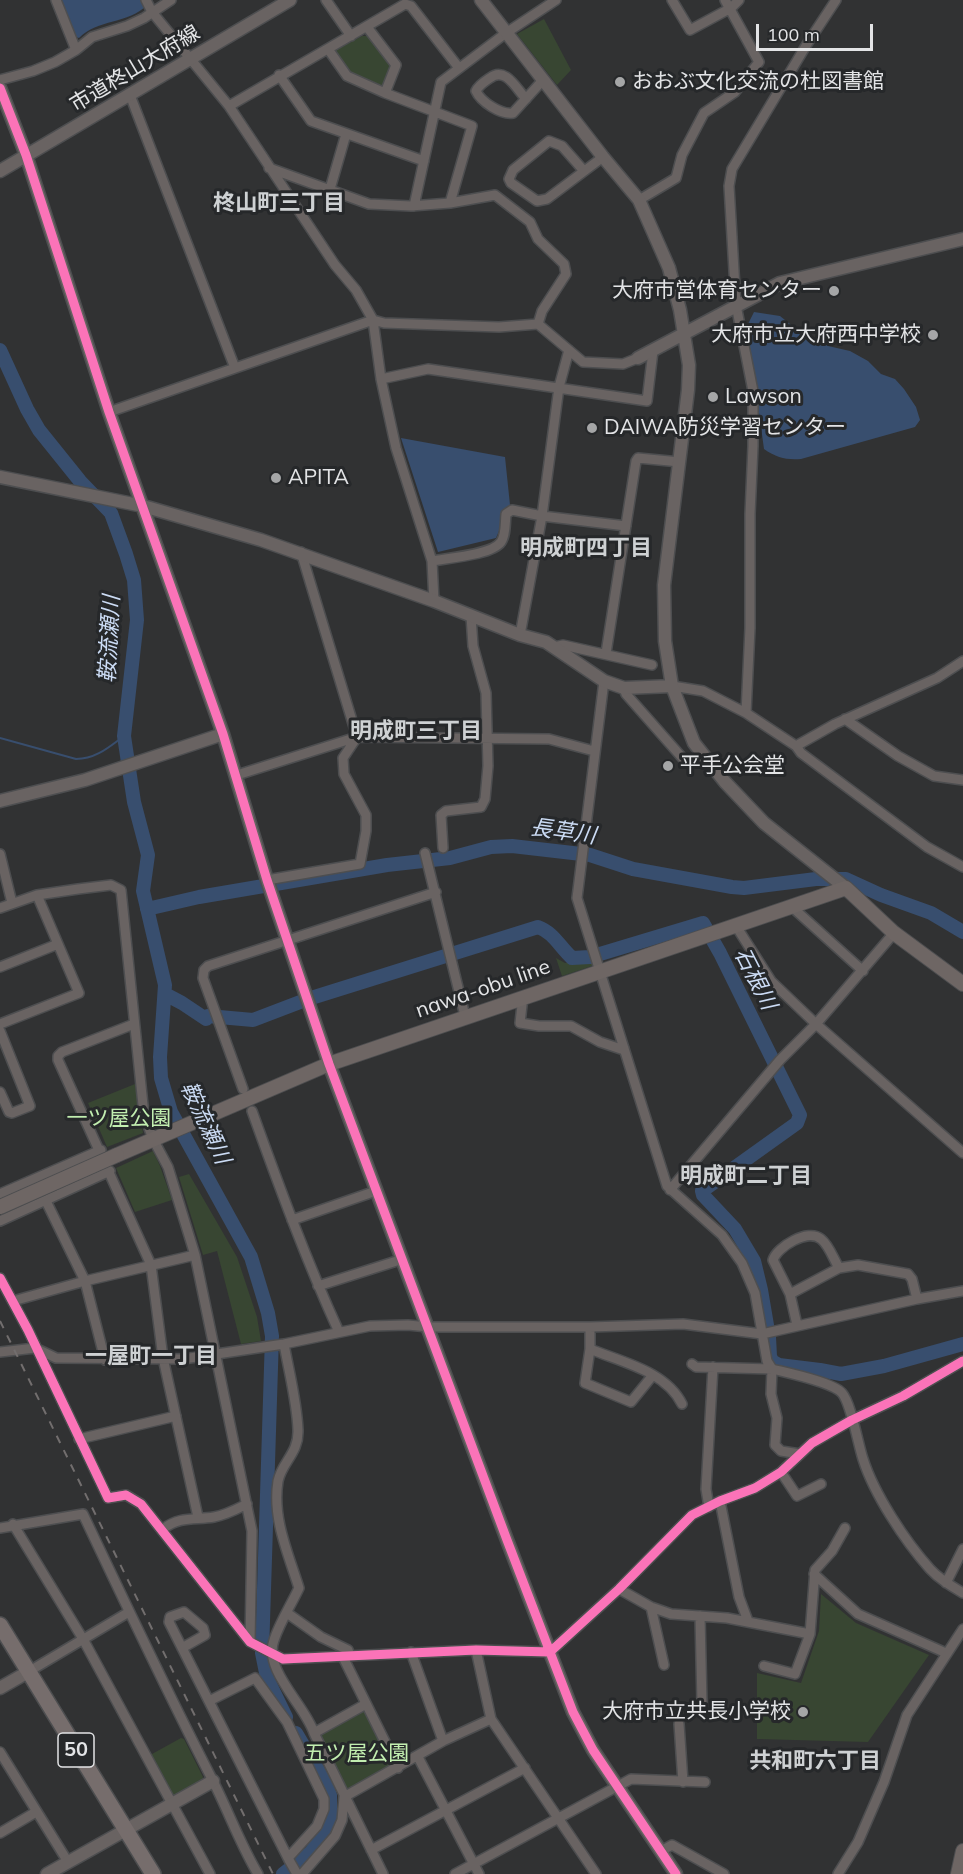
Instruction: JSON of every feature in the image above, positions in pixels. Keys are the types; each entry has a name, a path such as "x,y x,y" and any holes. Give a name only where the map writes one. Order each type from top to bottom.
{"main road":[{"name":"nawa-obu line","path":"0,1207 329,1064 792,907 843,886"},
{"path":"843,886 894,933 963,984"},
{"name":"50","path":"0,1625 153,1874"},
{"path":"958,1874 963,1851"}],"street":[{"path":"56,0 76,50"},
{"path":"146,0 152,12 229,106 335,265 356,290 373,320 381,379 396,447 432,561 434,601"},
{"path":"0,80 55,62 76,50 92,37 127,26 171,0"},
{"name":"市道柊山大府線","path":"0,171 290,0"},
{"path":"326,0 351,36"},
{"path":"481,0 639,200 669,268 689,365 664,595 665,641 672,686 694,743 725,782 764,823 843,886"},
{"path":"414,206 441,82 506,33 556,0"},
{"path":"672,0 690,30 727,4 739,0"},
{"path":"746,713 750,628 753,391 736,304 729,186 732,169 836,0"},
{"path":"229,106 279,75 328,50 409,2 459,68"},
{"path":"639,200 676,178 682,155 704,113 735,92 759,62 727,4"},
{"path":"367,27 396,65 385,93"},
{"path":"328,50 347,76 472,126 450,203"},
{"path":"526,99 506,76 500,73 495,74 476,91 479,98 508,114 513,113 543,81"},
{"path":"279,75 311,122 424,161"},
{"path":"0,88 26,155 109,412 237,775 269,885 329,1064 550,1652 573,1712 593,1750 676,1874"},
{"path":"130,95 235,368"},
{"path":"330,189 346,134"},
{"path":"584,171 562,146 549,141 513,170 509,178 511,183 519,189 537,201 542,201 584,171 603,157"},
{"path":"269,168 369,204 414,206 450,203 495,195 530,222 538,239 564,264 566,274 542,311 538,324"},
{"path":"109,412 373,320 384,323 499,327 538,324 583,362 623,364 653,351 736,304 780,283 963,239"},
{"path":"520,635 542,516 559,387 569,350"},
{"path":"381,379 428,369 646,401 653,351"},
{"path":"606,653 636,461 638,458 680,462"},
{"path":"0,477 143,506 301,552 520,635 546,642 604,681 624,688 672,686 704,692 746,713 796,746 801,753 927,847 963,867"},
{"path":"432,561 495,548 500,544 504,534 506,514 512,510 626,526"},
{"path":"301,552 357,737"},
{"path":"443,848 441,815 446,811 481,807 485,799 488,766 486,693 473,646 471,616"},
{"path":"554,647 563,645 652,665"},
{"path":"796,746 845,719 937,678 963,661"},
{"path":"604,681 577,898 667,1186 722,1235 742,1263 755,1293 766,1332 767,1361 772,1369 771,1394 777,1418 775,1445 781,1451 800,1454"},
{"path":"624,688 626,694 686,762"},
{"path":"845,719 898,756 934,776 963,780"},
{"path":"0,801 41,792 112,771 223,734"},
{"path":"269,885 360,864 366,831 366,815 344,774 343,758 357,737"},
{"path":"237,775 357,737 549,739 594,751"},
{"path":"425,853 465,1016"},
{"path":"0,854 12,903"},
{"path":"0,908 37,895 111,885 121,890 144,1115 168,1167 195,1255 254,1539 251,1643"},
{"path":"243,1089 203,978 204,970 208,966 287,939 436,892"},
{"path":"0,1024 79,993 37,895"},
{"path":"792,907 863,971"},
{"path":"736,926 771,981 816,1024 963,1153"},
{"path":"670,1190 780,1060 816,1024 894,933"},
{"path":"0,968 58,944"},
{"path":"520,998 522,1005 520,1023 539,1026 572,1026 600,1042 624,1048"},
{"path":"134,1024 62,1053 58,1056 58,1060 152,1265 163,1358 198,1517"},
{"path":"0,1031 30,1106 9,1112 0,1092"},
{"path":"252,1111 292,1220 339,1332"},
{"path":"0,1194 100,1150"},
{"path":"0,1221 110,1171"},
{"path":"292,1220 376,1191"},
{"path":"46,1201 85,1281 105,1360"},
{"path":"797,1325 790,1294 773,1260 775,1254 795,1238 813,1236 822,1239 839,1268"},
{"path":"13,1301 195,1255"},
{"path":"318,1286 403,1259"},
{"path":"790,1294 839,1268 858,1265 908,1274 912,1278 916,1299"},
{"path":"0,1278 108,1498 126,1496 141,1504 251,1643 283,1659 476,1650 550,1652 619,1589 692,1515 720,1501 755,1488 782,1472 812,1443 852,1420 903,1396 963,1361"},
{"path":"0,1352 35,1348 56,1358 183,1359 284,1344 370,1326 408,1325 590,1327 683,1324 766,1332 963,1291"},
{"path":"590,1327 590,1349 585,1383 631,1402 653,1375"},
{"path":"284,1344 298,1432 294,1452 278,1479 277,1514 299,1588 273,1642 273,1656 276,1670 310,1720 344,1797 383,1874"},
{"path":"590,1349 653,1375 676,1393 682,1404"},
{"path":"692,1364 772,1369 803,1376 834,1387 842,1393 848,1404 863,1461 888,1511 930,1569 963,1593"},
{"path":"709,1507 706,1490 713,1367"},
{"path":"79,1439 176,1416"},
{"path":"782,1472 797,1496 821,1484"},
{"path":"720,1501 739,1597 748,1621"},
{"path":"163,1529 187,1518 217,1517 247,1504"},
{"path":"0,1528 83,1514 186,1732 213,1780 247,1856 258,1874"},
{"path":"13,1524 83,1639 210,1874"},
{"path":"764,1666 795,1674 810,1634 815,1570 832,1551 845,1528"},
{"path":"946,1582 963,1549"},
{"path":"814,1574 858,1614 946,1653"},
{"path":"619,1589 651,1607 671,1614 748,1621 770,1628 810,1634"},
{"path":"651,1607 664,1665"},
{"path":"0,1688 129,1612"},
{"path":"287,1613 321,1637 348,1650 346,1657 366,1704 398,1768"},
{"path":"700,1616 702,1704"},
{"path":"838,1874 858,1842 884,1782 907,1715 963,1629"},
{"path":"182,1648 297,1874"},
{"path":"476,1650 491,1719 596,1874"},
{"path":"411,1652 443,1741"},
{"path":"209,1701 255,1678 280,1710 292,1731 320,1789 324,1799 324,1809 317,1827 288,1859"},
{"path":"314,1733 366,1704"},
{"path":"344,1797 443,1741 491,1719"},
{"path":"680,1724 683,1782"},
{"path":"418,1757 479,1874"},
{"path":"2,1759 68,1862"},
{"path":"370,1850 525,1768"},
{"path":"455,1874 631,1779 705,1782"},
{"path":"48,1874 213,1780"},
{"path":"302,1874 335,1836 342,1820 344,1797"},
{"path":"0,1833 36,1812"},
{"path":"661,1851 672,1845 724,1874"}],"green space":[{"path":"544,19 571,70 557,85 517,34"},
{"path":"362,36 368,36 392,63 383,86 350,72 334,51"},
{"path":"556,958 565,963 593,959 595,965 562,976"},
{"name":"一ツ屋公園","path":"135,1084 143,1133 107,1147 88,1103"},
{"path":"153,1151 172,1200 135,1212 116,1168"},
{"path":"189,1174 237,1257 257,1317 261,1341 241,1344 217,1251 203,1255 179,1177"},
{"path":"821,1594 856,1623 929,1655 868,1742 757,1739 757,1673 801,1683 819,1631"},
{"name":"五ツ屋公園","path":"363,1710 392,1765 346,1790 320,1737 321,1733"},
{"path":"181,1738 184,1739 203,1777 202,1781 175,1796 172,1795 151,1757 152,1754"}],"water":[{"path":"60,0 144,0 147,5 131,16 95,28 79,38 76,37"},
{"path":"754,312 780,316 795,328 828,346 850,351 868,361 881,374 895,379 904,389 916,407 920,420 915,427 801,459 782,458 764,449 747,326"},
{"path":"401,438 505,457 510,505 496,538 438,552"}],"waterway":[{"name":"鞍流瀬川","path":"0,350 39,430 80,481 111,513 134,580 137,620 124,736 134,802 148,855 143,891 165,985 160,1057 161,1078 171,1112 251,1257 268,1313 272,1336 262,1653 267,1678 286,1717"},
{"path":"0,738 76,759 96,755 124,736"},
{"name":"長草川","path":"147,909 199,897 387,865 450,858 491,847 512,846 590,855 633,869 732,887 744,888 816,879 846,879 881,895 931,913 963,932"},
{"name":"石根川","path":"165,994 206,1019 208,1016 253,1020 308,999 538,927 552,936 572,958 590,957 703,923 800,1115 797,1123 702,1191 703,1195 735,1229 754,1261 772,1361 779,1365 841,1374 884,1366 963,1344"},
{"name":"鞍流瀬川","path":"283,1874 311,1852 330,1823 330,1795 325,1782 296,1733"}],"railway":[{"path":"0,1321 273,1874"}],"cycle path":[{"path":"0,88 26,155 109,412 223,734 267,880 329,1064 507,1540 573,1712 593,1750 676,1874"},
{"path":"0,1278 28,1330 108,1498 126,1495 141,1504 250,1642 283,1659 476,1650 550,1652 619,1589 692,1515 720,1501 755,1488 781,1472 812,1443 852,1420 903,1396 963,1361"}],"place":[{"name":"おおぶ文化交流の杜図書館","path":"620,82"},
{"name":"大府市営体育センター","path":"834,291"},
{"name":"大府市立大府西中学校","path":"933,335"},
{"name":"Lawson","path":"713,397"},
{"name":"DAIWA防災学習センター","path":"592,428"},
{"name":"APITA","path":"276,478"},
{"name":"平手公会堂","path":"668,766"},
{"name":"大府市立共長小学校","path":"803,1712"}],"district":[{"name":"柊山町三丁目","path":"279,203"},
{"name":"明成町四丁目","path":"586,548"},
{"name":"明成町三丁目","path":"416,731"},
{"name":"明成町二丁目","path":"746,1176"},
{"name":"一屋町一丁目","path":"151,1356"},
{"name":"共和町六丁目","path":"815,1761"}]}
